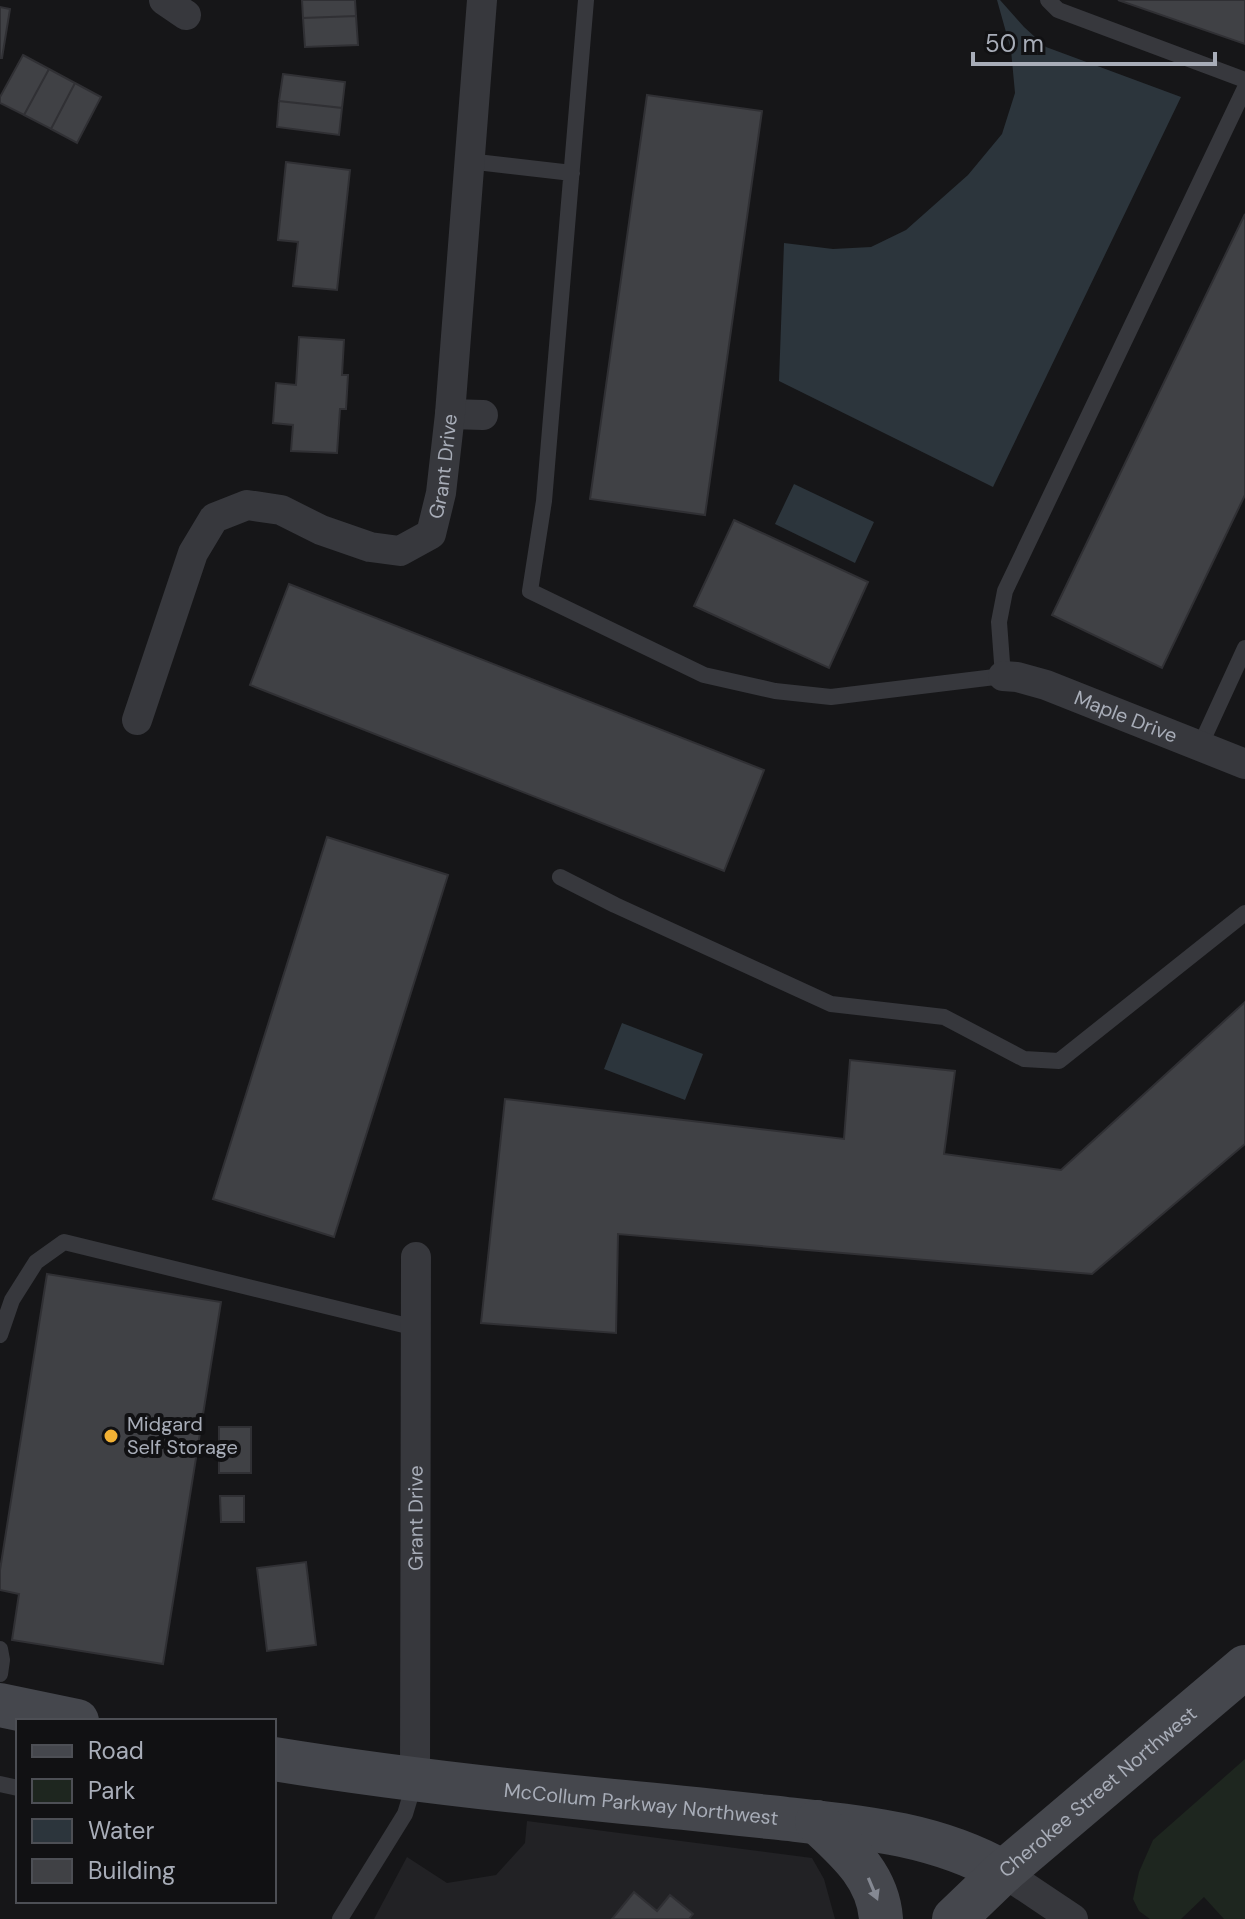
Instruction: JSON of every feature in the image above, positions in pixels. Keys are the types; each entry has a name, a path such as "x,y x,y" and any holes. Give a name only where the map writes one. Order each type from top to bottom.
{"street":[{"name":"Grant Drive","path":"137,720 193,553 214,518 247,505 281,510 321,530 370,547 400,551 431,534 441,493 450,414 482,0"},
{"path":"450,414 483,415"},
{"name":"Maple Drive","path":"1003,676 1046,685 1245,764"},
{"name":"Grant Drive","path":"415,1780 416,1257"},
{"name":"Cherokee Street Northwest","path":"954,1919 1003,1872 1245,1667"},
{"path":"0,1705 67,1719"},
{"name":"McCollum Parkway Northwest","path":"276,1759 415,1780 817,1822 894,1833 963,1852 1003,1872"},
{"path":"817,1822 852,1856 870,1879 881,1919"},
{"path":"1003,1872 1073,1919"}],"lane":[{"path":"586,0 544,501 530,591 704,675 775,691 831,697 1003,676 999,622 1005,591 1245,88"},
{"path":"1048,0 1058,10 1245,80"},
{"path":"468,161 572,173"},
{"path":"1200,746 1243,657"},
{"path":"560,877 712,951 831,1004 944,1017 1024,1059 1059,1061 1245,913"},
{"path":"0,1335 12,1300 36,1262 64,1242 416,1328"},
{"path":"0,1649 0,1674"},
{"path":"340,1919 405,1814 415,1780"}],"shaded area":[{"path":"527,1821 812,1858 824,1879 835,1919 374,1919 407,1857 447,1883 496,1875 525,1843"}],"green space":[{"path":"1245,1759 1245,1919 1224,1919 1204,1897 1181,1919 1150,1919 1139,1911 1133,1899 1139,1872 1153,1840"}],"water":[{"path":"997,0 1046,47 1181,97 993,487 779,381 784,243 833,249 871,247 906,230 968,175 1002,134 1015,93 1011,50"},
{"path":"794,484 874,522 855,563 775,524"},
{"path":"622,1023 703,1054 685,1100 604,1069"}],"building":[{"path":"302,0 355,0 356,16 303,18"},
{"path":"1118,0 1245,0 1245,44"},
{"path":"0,7 10,9 2,58 0,58"},
{"path":"356,16 358,45 305,47 303,18"},
{"path":"23,55 49,69 24,115 0,103 0,97"},
{"path":"49,69 75,83 51,129 24,115"},
{"path":"283,74 345,82 342,108 279,101"},
{"path":"75,83 101,97 77,143 51,129"},
{"path":"647,95 762,111 705,515 590,499"},
{"path":"279,101 342,108 339,135 277,127"},
{"path":"286,162 350,170 337,290 293,286 298,242 278,240"},
{"path":"1245,214 1245,495 1162,668 1052,615"},
{"path":"299,337 344,340 342,375 348,375 346,409 340,409 337,453 291,451 293,425 273,423 276,383 296,385"},
{"path":"734,520 868,582 829,668 694,606"},
{"path":"289,584 764,770 724,871 250,685"},
{"path":"327,837 448,875 334,1237 213,1199"},
{"path":"1245,1002 1245,1144 1092,1274 618,1234 616,1333 481,1323 505,1099 844,1139 850,1060 955,1071 944,1154 1061,1170"},
{"name":"Midgard Self Storage","path":"47,1274 221,1302 163,1664 12,1640 19,1594 0,1590 0,1570"},
{"path":"219,1427 251,1427 251,1473 219,1473"},
{"path":"220,1496 244,1496 244,1522 221,1522"},
{"path":"306,1562 316,1645 267,1651 257,1568"},
{"path":"634,1892 657,1911 670,1895 693,1914 689,1919 612,1919"}],"place":[{"name":"Midgard Self Storage","path":"111,1436"}]}
